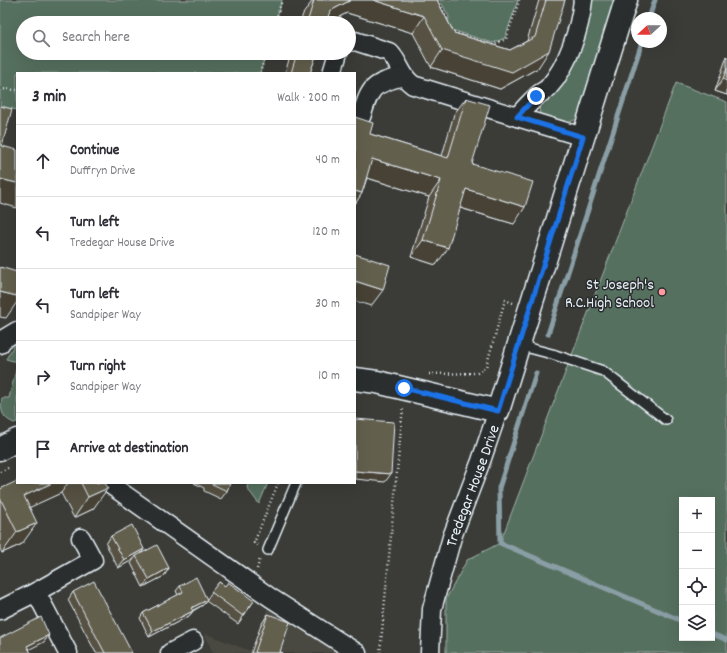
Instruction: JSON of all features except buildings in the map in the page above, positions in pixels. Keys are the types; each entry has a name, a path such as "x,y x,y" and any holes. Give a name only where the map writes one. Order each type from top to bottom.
{"street":[{"path":"517,117 536,96 547,88 558,74 566,60 575,38 584,0"},
{"name":"Tredegar House Drive","path":"430,653 432,610 452,537 498,411 626,0"},
{"path":"356,41 389,52 393,56 403,76 413,86 583,137"},
{"path":"332,72 336,60"},
{"path":"356,115 361,117 370,92 375,87 385,80 403,76"},
{"path":"0,344 2,340 16,332"},
{"path":"356,379 404,388 498,411"},
{"path":"109,484 271,598 357,653"},
{"path":"1,607 36,592 93,560 81,538"},
{"path":"36,592 68,653"},
{"path":"170,653 193,641"}],"lane":[{"path":"518,345 603,370 666,420"},
{"path":"266,549 296,484"}],"path":[{"path":"277,16 282,0"},
{"path":"438,0 447,18 446,30 493,45 506,39 519,0"},
{"path":"260,72 264,60"},
{"path":"0,89 16,90"},
{"path":"380,653 404,388"},
{"path":"266,549 254,543 278,484"}],"shaded area":[{"path":"271,598 357,653 213,653 204,633 253,652"}],"green space":[{"path":"0,0 282,0 277,16 16,16 16,60 264,60 260,72 16,72 16,110 0,106"},
{"path":"440,0 518,0 505,38 493,43 452,30 448,26 449,17"},
{"path":"590,0 618,0 581,115 571,122 566,123 556,121 540,115 539,107"},
{"name":"St Joseph's R.C.High School","path":"676,83 727,102 727,653 446,653 446,599 467,560 500,543"},
{"path":"16,342 16,362 6,359"},
{"path":"16,370 16,422 14,423 4,416 2,410 2,398 9,398"},
{"path":"248,484 268,484 259,504 247,488"}],"waterway":[{"path":"651,12 655,0"},
{"path":"548,334 640,48"},
{"path":"536,373 499,488 500,543 679,620"},
{"path":"715,635 727,640"}],"place":[{"name":"St Joseph's R.C.High School","path":"662,292"}],"route":[{"path":"404,388 498,411 583,137 517,117 536,96"}]}
